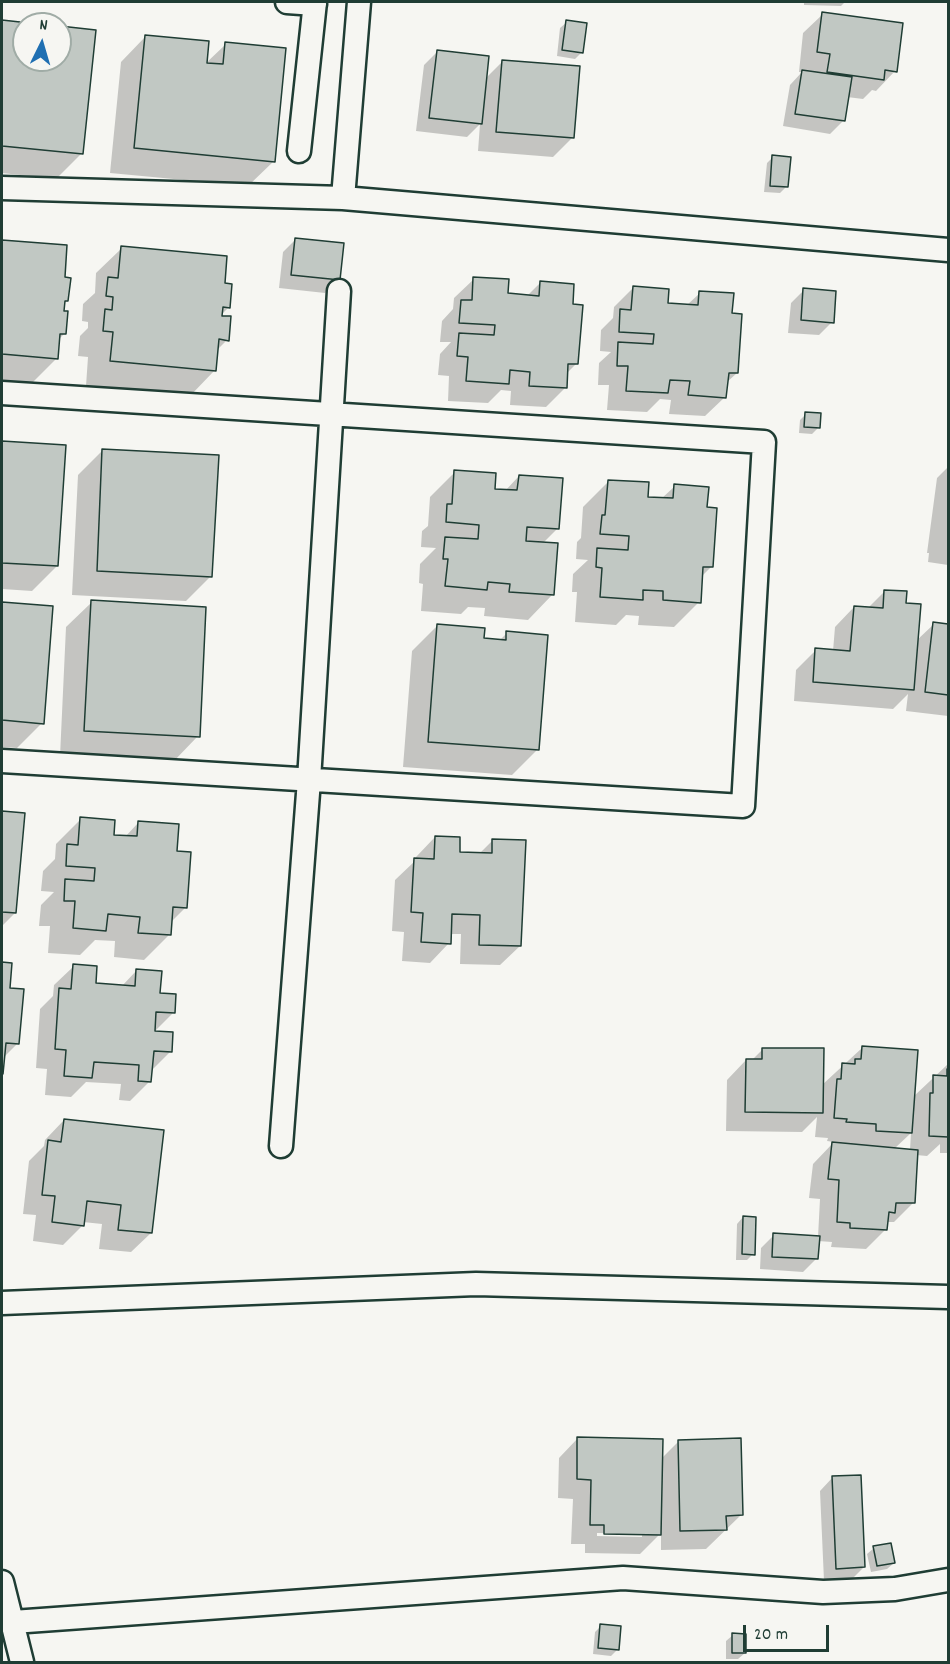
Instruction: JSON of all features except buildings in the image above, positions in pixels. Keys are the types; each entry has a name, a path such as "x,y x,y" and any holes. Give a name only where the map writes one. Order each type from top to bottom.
{"street":[{"path":"287,2 315,3 299,151"},
{"path":"343,198 359,2"},
{"path":"2,188 343,198 948,250"},
{"path":"281,1146 309,780 339,291"},
{"path":"2,393 764,442 743,806 2,761"},
{"path":"2,1303 477,1284 948,1297"},
{"path":"13,1622 623,1578 823,1592 895,1589 948,1580"},
{"path":"2,1582 22,1662"}]}
